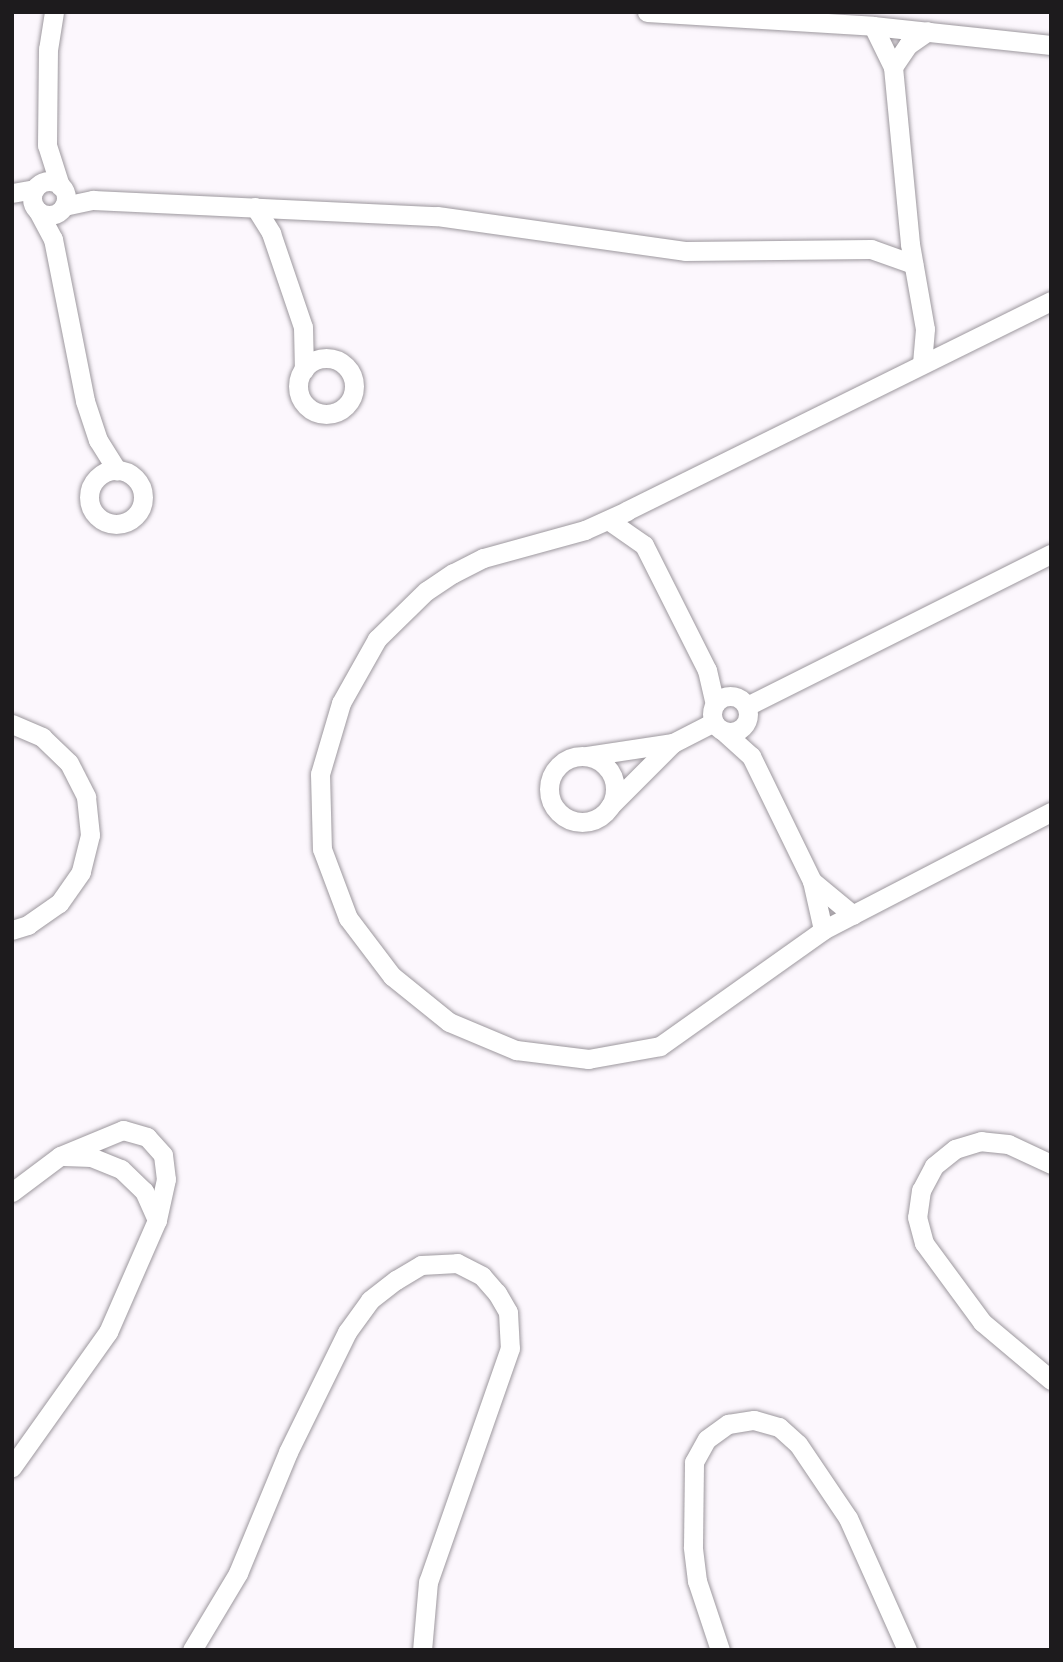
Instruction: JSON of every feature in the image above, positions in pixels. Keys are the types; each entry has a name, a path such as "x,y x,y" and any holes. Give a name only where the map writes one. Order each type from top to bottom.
{"street":[{"path":"647,12 873,26 1051,45"},
{"path":"51,17 47,145 36,199 53,239 75,361 98,440 117,470 132,476 142,489 142,506 124,523 108,523 94,513 90,497 95,481 98,440"},
{"path":"873,26 893,67 908,223 923,320 922,364"},
{"path":"893,67 908,46 928,31"},
{"path":"47,145 62,197 53,239"},
{"path":"36,199 48,181 62,197 93,200 497,221 685,251 871,249 913,264"},
{"path":"12,193 36,199 51,215 62,197"},
{"path":"12,200 36,199"},
{"path":"255,207 275,242 303,327 304,370 298,390 306,405 321,414 338,412 351,400 354,382 346,367 331,358 303,327"},
{"path":"275,242 293,209"},
{"path":"871,249 908,223"},
{"path":"1051,301 608,520 545,543 483,558 453,573 426,591 377,639 341,703 320,775 322,849 348,918 392,976 449,1022 516,1050 589,1059 660,1046 677,1037 823,930 1051,813"},
{"path":"923,320 957,347"},
{"path":"304,370 314,361 331,358"},
{"path":"95,481 117,470"},
{"path":"645,502 644,545 707,670 717,719 751,756 812,881 823,930"},
{"path":"608,520 644,545"},
{"path":"717,719 735,732 744,707 1051,554"},
{"path":"707,670 744,707 751,756"},
{"path":"673,743 571,758 557,766 550,781 553,805 565,817 581,821 597,818 673,743 717,719 725,697 744,707"},
{"path":"12,724 42,737 69,763 86,797 90,835 81,872 59,903 28,925 12,930"},
{"path":"587,756 602,763 612,776 614,792 609,807"},
{"path":"812,881 853,915"},
{"path":"12,1192 60,1156 124,1130 147,1137 163,1155 166,1179 157,1220 108,1332 12,1467"},
{"path":"1051,1164 1008,1144 981,1141 955,1149 927,1178 917,1217 924,1243 982,1322 1051,1380"},
{"path":"60,1156 91,1157 121,1169 144,1191 157,1220"},
{"path":"192,1650 239,1573 288,1452 347,1332 370,1300 396,1280 421,1265 457,1263 482,1276 497,1293 508,1312 510,1348 428,1581 422,1650"},
{"path":"720,1650 697,1581 693,1546 694,1462 707,1439 728,1424 754,1420 779,1427 798,1444 848,1518 907,1650"}]}
